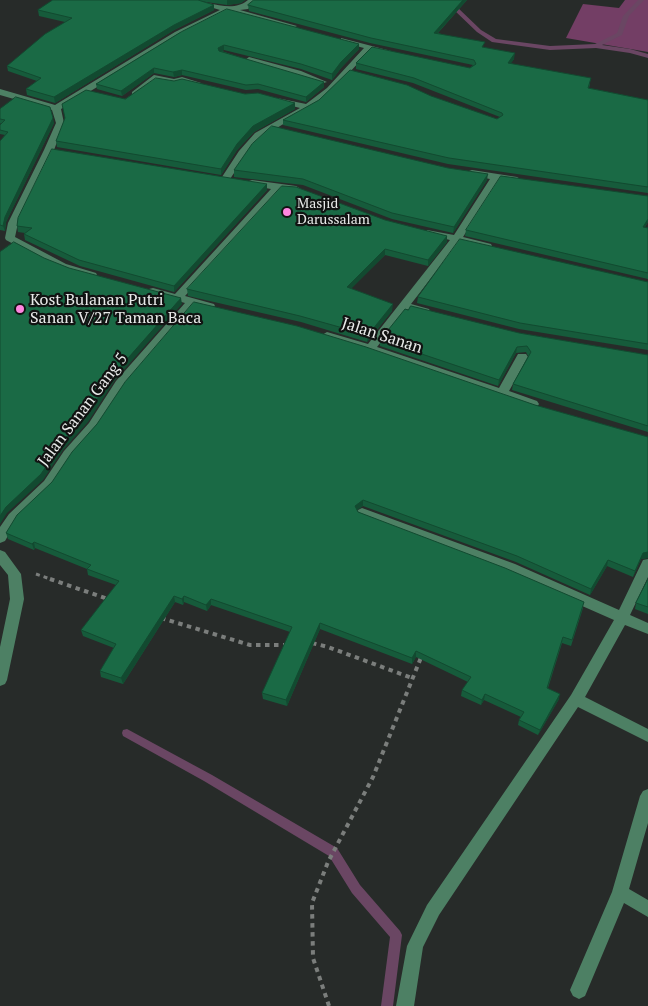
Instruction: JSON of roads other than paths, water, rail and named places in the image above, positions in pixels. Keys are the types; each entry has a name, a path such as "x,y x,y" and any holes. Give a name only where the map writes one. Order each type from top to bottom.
{"street":[{"path":"192,0 306,30"},
{"path":"0,92 56,108 178,34 229,9 244,6 253,0"},
{"path":"333,37 395,52"},
{"path":"307,192 279,186 229,181 241,153 271,127 316,101 334,85 369,47"},
{"path":"243,59 298,72 312,79 334,85"},
{"path":"345,71 355,73"},
{"path":"126,100 154,78 174,82 182,80 209,86"},
{"path":"84,90 102,96"},
{"path":"268,97 307,107"},
{"path":"56,108 60,123 54,151 5,240 62,266 99,277"},
{"path":"271,127 284,130"},
{"path":"467,172 524,180"},
{"path":"370,348 457,238 496,177"},
{"path":"178,297 279,186"},
{"path":"423,230 495,248"},
{"path":"142,288 219,308"},
{"name":"Jalan Sanan Gang 5","path":"0,538 13,517 48,484 68,454 93,426 120,384 192,302"},
{"path":"404,305 438,314"},
{"name":"Jalan Sanan","path":"317,332 370,348 539,406"},
{"path":"502,393 522,357"},
{"path":"362,513 510,568 648,628"},
{"path":"0,680 17,599 14,574 4,559"},
{"path":"406,1006 414,946 432,910 576,699 622,617 648,564"},
{"path":"576,699 648,736"},
{"path":"579,990 620,892 648,796"},
{"path":"620,892 648,909"}],"waterway":[{"path":"427,0 455,8 479,31 494,41 550,48 596,46"},
{"path":"596,46 620,34 626,16 641,0"},
{"path":"596,46 630,51 648,56"},
{"path":"127,733 208,778 333,852 356,889 396,935 387,1006"}],"place":[{"name":"Masjid Darussalam","path":"287,212"},
{"name":"Kost Bulanan Putri Sanan V/27 Taman Baca","path":"20,309"}]}
